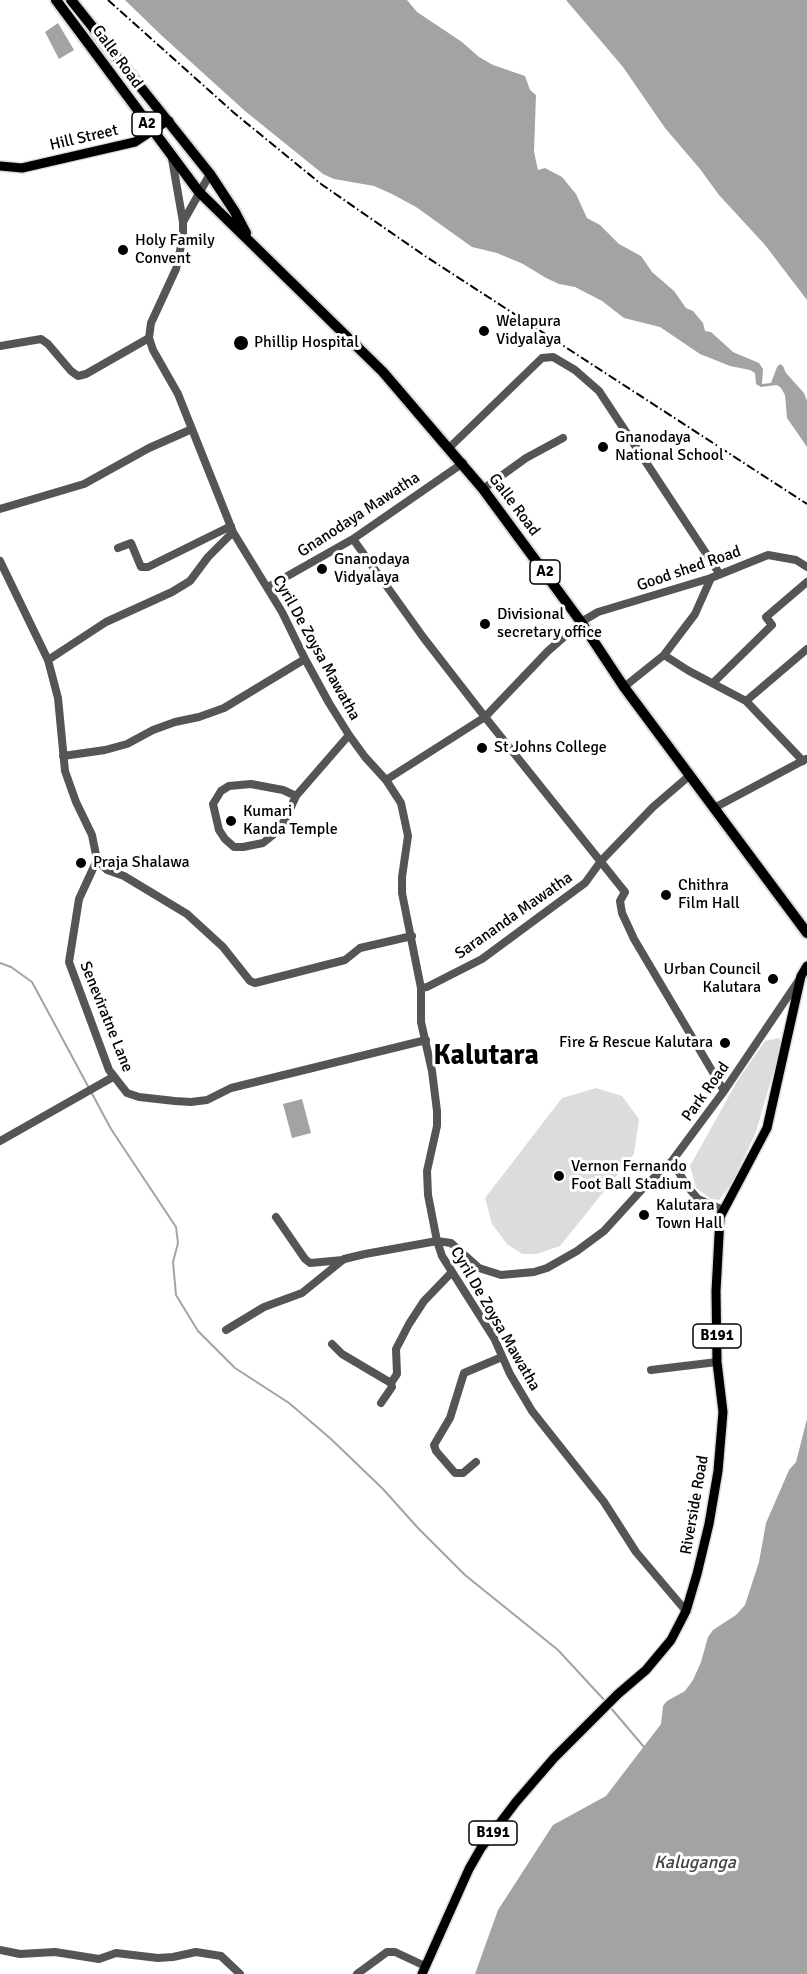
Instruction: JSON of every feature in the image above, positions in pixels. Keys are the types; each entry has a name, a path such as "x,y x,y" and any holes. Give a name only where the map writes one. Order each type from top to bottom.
{"highway":[{"name":"Galle Road","path":"56,0 199,192 383,372 463,463 581,622 624,687 689,776 807,933"},
{"name":"Galle Road","path":"71,0 210,174 235,212 249,239"}],"main road":[{"name":"Hill Street","path":"0,166 22,168 135,142 169,121"},
{"name":"Riverside Road","path":"424,1970 469,1869 481,1848 554,1758 618,1694 646,1670 671,1640 686,1611 697,1574 718,1471 723,1412 717,1362 716,1291 720,1217 767,1128 801,976 807,966"}],"street":[{"path":"0,346 41,339 78,376 86,374 149,338 152,323 176,268 183,237 183,222 172,156"},
{"path":"183,222 210,174"},
{"name":"Cyril De Zoysa Mawatha","path":"149,338 153,350 178,394 232,529 282,612 304,659 349,735 386,780 401,803 408,836 402,893 421,988 421,1022 438,1111 427,1171 428,1195 442,1256 494,1338 510,1374 532,1411 604,1502 636,1552 686,1611"},
{"path":"449,448 542,358 553,357 575,370 599,391 719,573"},
{"path":"0,509 84,484 149,448 192,429"},
{"path":"483,489 526,458 563,438"},
{"name":"Gnanodaya Mawatha","path":"267,587 352,539 463,463"},
{"path":"118,548 131,543 141,567 148,567 232,529"},
{"path":"48,660 106,622 172,592 189,581 232,529"},
{"path":"352,539 423,637 625,892 621,901 622,913 634,939 724,1090"},
{"name":"Good shed Road","path":"386,780 485,717 548,651 581,622 598,612 711,578 768,555 796,560 807,567"},
{"path":"0,561 48,660 58,698 65,771 76,802 92,835 97,860 107,870 124,876 187,914 223,947 250,981 255,984 345,960 360,948 412,936"},
{"path":"624,687 664,655 694,614 711,578"},
{"path":"713,683 772,625 766,617 807,582"},
{"path":"746,701 807,650"},
{"path":"664,655 746,701 805,760 714,808"},
{"path":"63,756 105,750 126,744 153,730 224,708 304,659"},
{"path":"296,796 283,790 251,784 229,786 221,791 213,804 219,830 234,847 263,843 285,820 296,796 349,735"},
{"name":"Sarananda Mawatha","path":"421,988 482,958 585,883 602,861 653,807 689,776"},
{"name":"Seneviratne Lane","path":"97,860 79,899 69,962 113,1077 127,1093 139,1097 191,1102 207,1100 231,1088 426,1040"},
{"name":"Park Road","path":"437,1241 451,1243 479,1268 501,1275 534,1272 547,1268 577,1251 604,1230 672,1161 724,1090 801,976"},
{"path":"0,1141 113,1077"},
{"path":"672,1161 698,1200 723,1210"},
{"path":"276,1217 310,1263 344,1260 437,1241"},
{"path":"226,1330 264,1307 302,1293 344,1260"},
{"path":"381,1403 392,1387 391,1383 397,1374 396,1349 409,1324 424,1301 452,1272"},
{"path":"332,1344 342,1354 391,1383"},
{"path":"476,1462 463,1473 455,1473 436,1451 434,1445 450,1418 465,1373 502,1356"},
{"path":"651,1370 717,1362"},
{"path":"0,1950 20,1954 55,1952 99,1959 116,1953 158,1958 196,1952 221,1956 240,1974"},
{"path":"357,1974 387,1952 395,1952 424,1970"}],"shaded area":[{"path":"779,1038 783,1050 773,1073 756,1132 732,1183 719,1200 711,1199 696,1188 690,1166 739,1078 765,1041"},
{"name":"Vernon Fernando Foot Ball Stadium","path":"596,1088 622,1096 639,1119 634,1154 560,1246 537,1254 522,1254 507,1244 492,1224 485,1198 562,1098"}],"water":[{"path":"125,0 407,0 417,12 462,42 479,57 493,65 525,76 530,90 536,95 534,152 538,170 545,168 562,177 576,194 587,218 600,225 619,244 641,256 652,272 674,291 686,308 693,311 703,323 705,331 711,332 733,352 759,363 763,369 762,384 771,383 777,367 780,364 783,366 786,373 804,393 807,401 807,447 787,418 785,395 777,385 761,387 756,384 755,373 750,370 730,366 700,354 660,327 624,318 602,301 575,287 559,284 497,253 472,247 416,207 392,194 374,186 334,179 323,174 245,111"},
{"path":"566,0 807,0 807,300 765,245 719,195 665,128 623,67"},
{"path":"58,23 74,50 59,59 45,32"},
{"path":"302,1099 311,1133 292,1138 283,1104"},
{"name":"Kaluganga","path":"807,1419 807,1974 475,1974 498,1910 553,1825 606,1796 661,1724 663,1706 667,1701 685,1691 693,1680 708,1637 713,1630 736,1615 745,1605 759,1562 766,1523 789,1470 796,1462"}],"waterway":[{"path":"0,963 11,967 32,982 111,1129 176,1227 178,1243 173,1262 176,1295 198,1331 235,1368 289,1403 331,1439 383,1489 465,1575 558,1650 607,1703"},
{"path":"610,1707 644,1747"}],"railway":[{"path":"108,0 233,112 321,184 425,256 807,504"}],"place":[{"name":"Holy Family Convent","path":"123,250"},
{"name":"Welapura Vidyalaya","path":"484,331"},
{"name":"Phillip Hospital","path":"241,343"},
{"name":"Gnanodaya National School","path":"603,447"},
{"name":"Gnanodaya Vidyalaya","path":"322,569"},
{"name":"Divisional secretary office","path":"485,624"},
{"name":"St Johns College","path":"482,748"},
{"name":"Kumari Kanda Temple","path":"231,821"},
{"name":"Praja Shalawa","path":"81,863"},
{"name":"Chithra Film Hall","path":"666,895"},
{"name":"Urban Council Kalutara","path":"773,979"},
{"name":"Fire & Rescue Kalutara","path":"725,1043"},
{"name":"Vernon Fernando Foot Ball Stadium","path":"559,1176"},
{"name":"Kalutara Town Hall","path":"644,1215"}],"district":[{"name":"Kalutara","path":"486,1057"}]}
